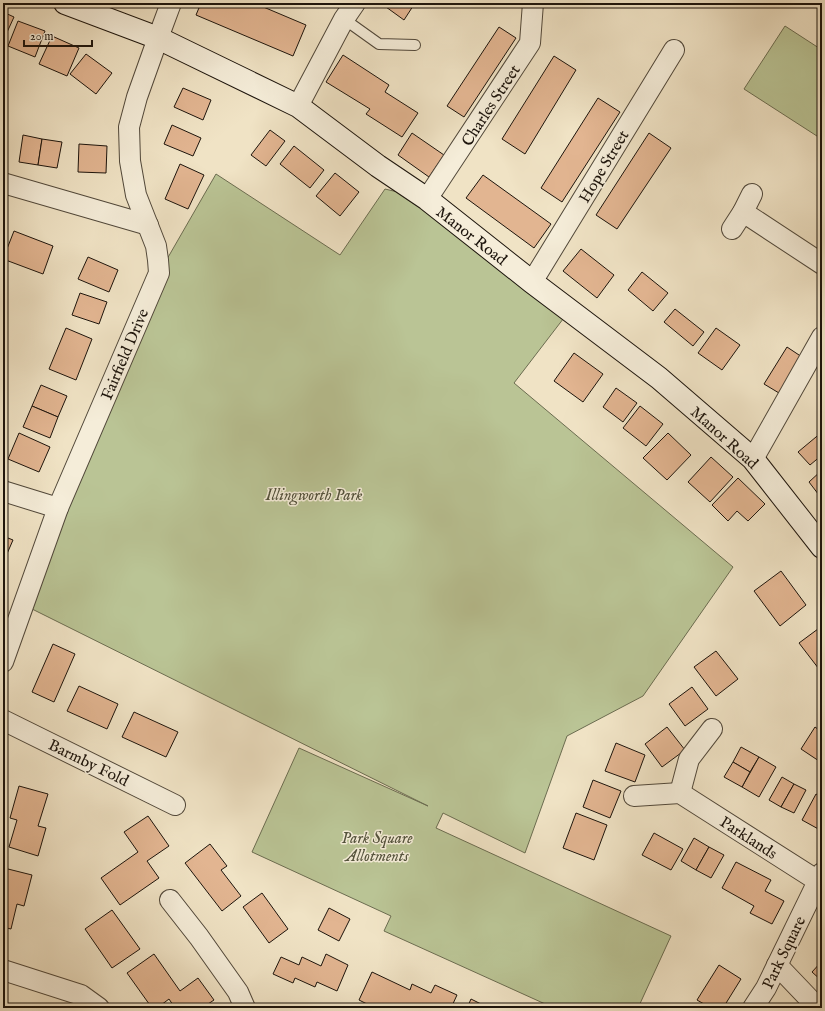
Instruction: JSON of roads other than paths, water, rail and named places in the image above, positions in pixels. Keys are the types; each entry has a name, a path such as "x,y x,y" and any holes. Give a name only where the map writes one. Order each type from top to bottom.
{"street":[{"name":"Manor Road","path":"65,3 158,38 298,106 378,166 427,200 659,378 753,459 822,547"},
{"name":"Fairfield Drive","path":"3,662 58,508 159,272 156,246 136,195 130,161 129,127 137,97 172,3"},
{"name":"Charles Street","path":"427,200 530,43 533,3"},
{"path":"298,106 350,11"},
{"name":"Hope Street","path":"532,282 674,50"},
{"path":"3,183 148,225"},
{"path":"732,228 743,212 752,194"},
{"path":"743,212 822,264"},
{"path":"753,459 822,337"},
{"path":"3,491 58,508"},
{"name":"Barmby Fold","path":"3,720 175,805"},
{"path":"634,796 680,793 689,759 712,729"},
{"name":"Parklands","path":"680,793 820,877"},
{"name":"Park Square","path":"753,1008 766,988 820,877"},
{"path":"170,900 199,937 238,992 245,1008"},
{"path":"777,965 818,1008"},
{"path":"3,970 81,995 99,1008"}],"lane":[{"path":"350,11 379,44 415,45"}],"park label":[{"name":"Illingworth Park","path":"314,494"},
{"name":"Park Square Allotments","path":"377,846"}]}
